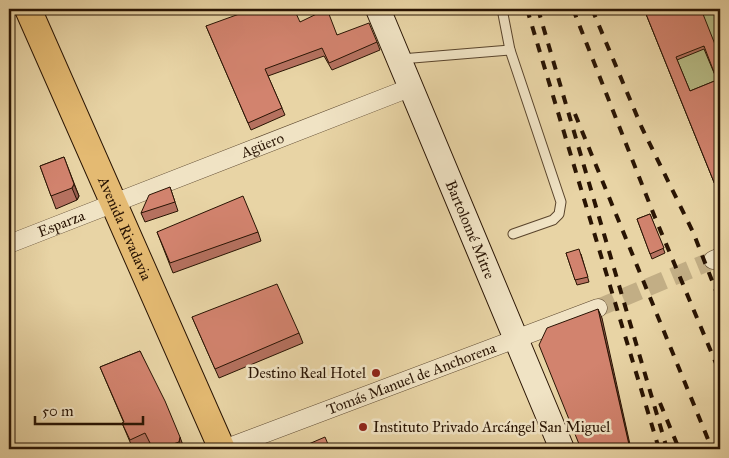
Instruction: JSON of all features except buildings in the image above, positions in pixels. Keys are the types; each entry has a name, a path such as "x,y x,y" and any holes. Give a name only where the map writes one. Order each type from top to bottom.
{"main road":[{"name":"Avenida Rivadavia","path":"28,9 223,449"}],"street":[{"name":"Bartolomé Mitre","path":"378,9 562,449"},
{"name":"Agüero","path":"114,203 412,87"},
{"name":"Esparza","path":"9,244 114,203"},
{"name":"Tomás Manuel de Anchorena","path":"223,449 598,308"}],"lane":[{"path":"502,9 510,50 561,202 559,214 553,220 513,234"},
{"path":"399,59 510,50"}],"green space":[{"path":"644,9 720,9 720,197"}],"tunnel":[{"path":"598,308 713,260"}],"railway":[{"path":"527,9 659,449"},
{"path":"538,9 667,449"},
{"path":"573,9 654,215 720,373"},
{"path":"592,9 642,128 693,232 720,301"},
{"path":"575,114 712,449"},
{"path":"660,403 679,449"}],"place":[{"name":"Destino Real Hotel","path":"376,373"},
{"name":"Instituto Privado Arcángel San Miguel","path":"363,427"}]}
